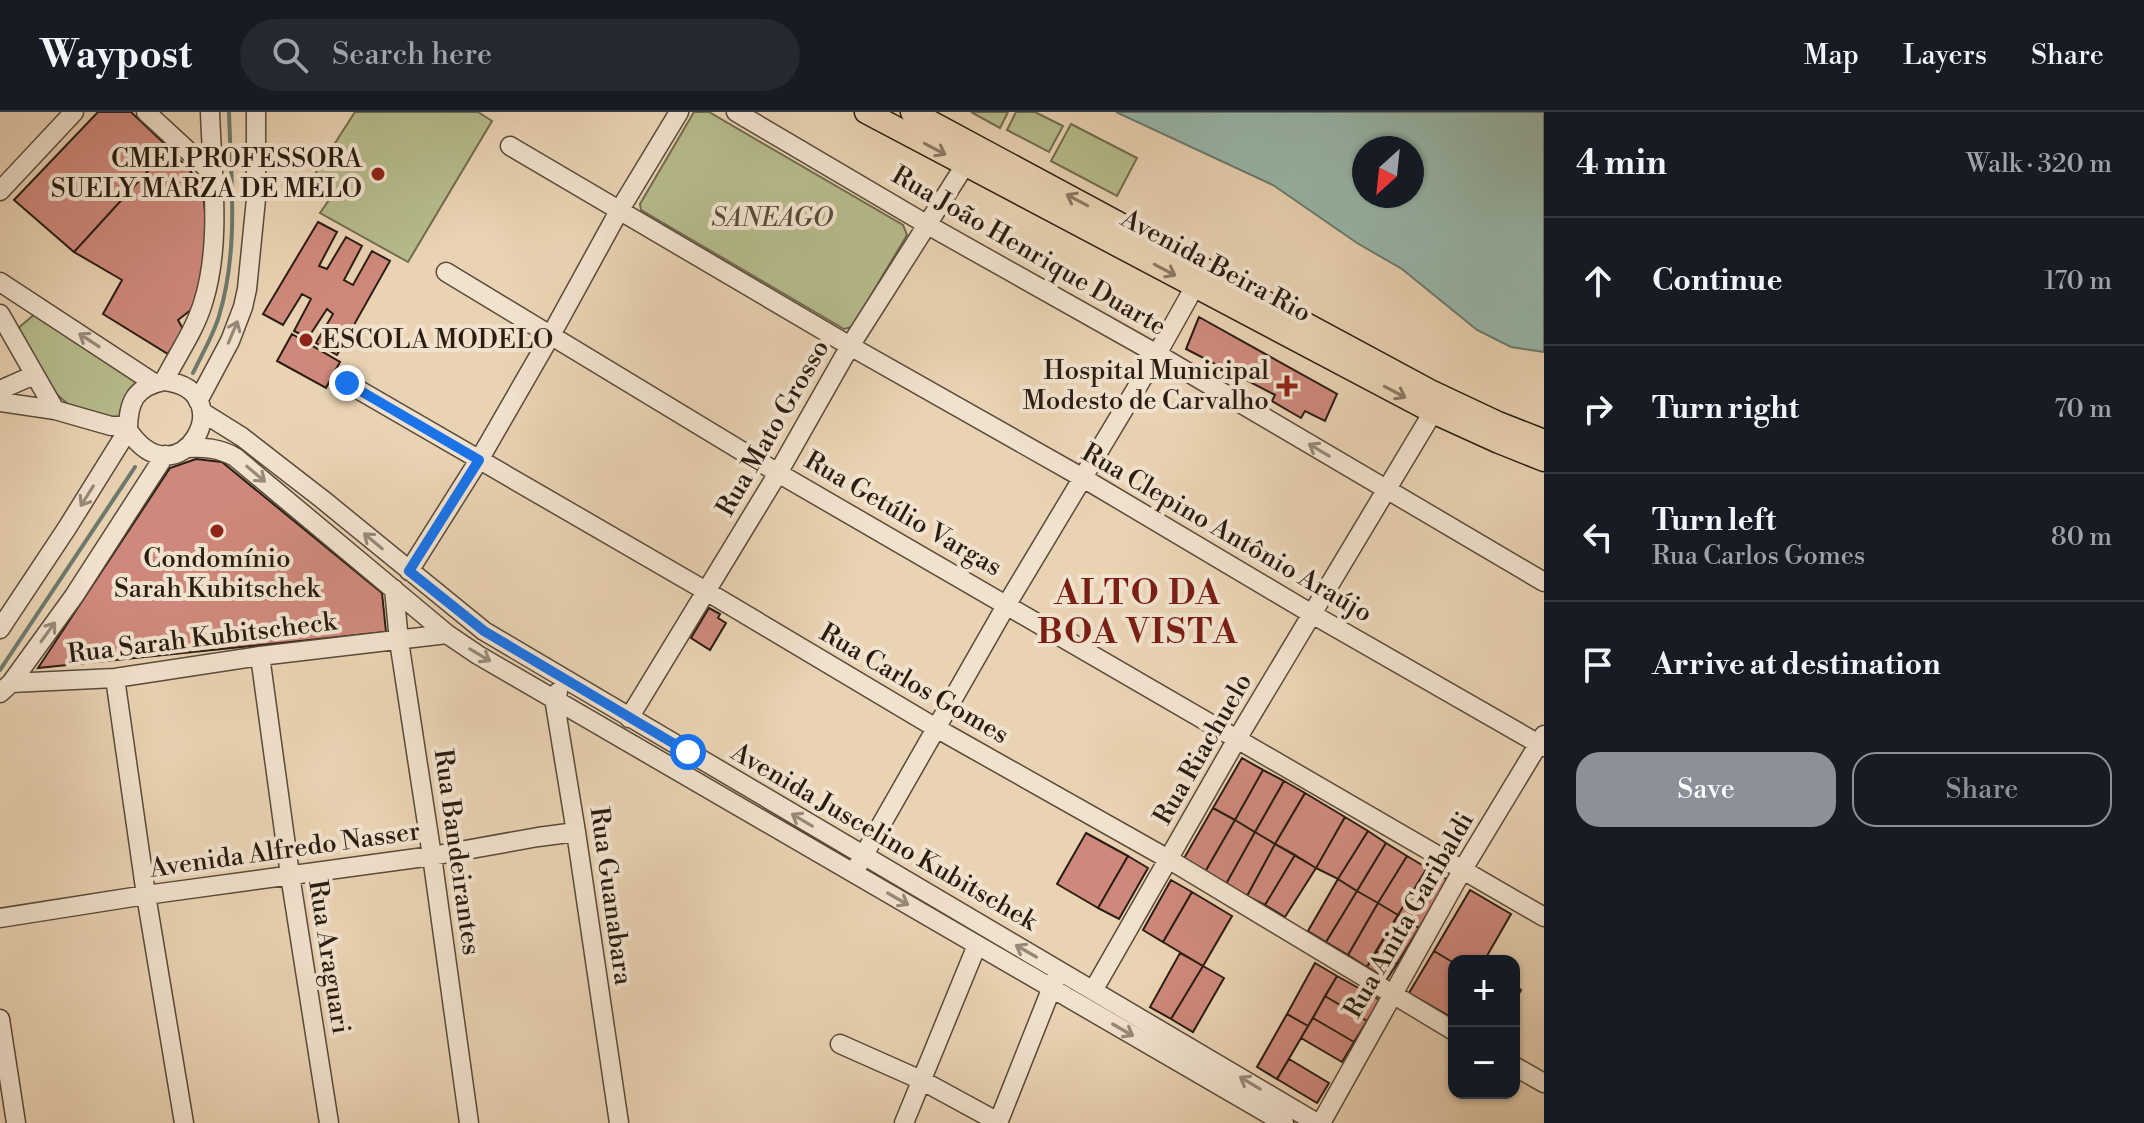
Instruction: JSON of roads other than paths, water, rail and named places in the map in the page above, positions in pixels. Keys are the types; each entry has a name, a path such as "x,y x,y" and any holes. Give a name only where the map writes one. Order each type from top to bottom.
{"main road":[{"name":"Avenida Beira Rio","path":"866,112 1433,412 1544,460"},
{"name":"Avenida Beira Rio","path":"912,112 1430,391 1544,441"}],"street":[{"path":"0,191 74,112"},
{"path":"146,112 212,173"},
{"path":"0,629 128,428 130,405 135,396 143,388 159,382 192,330 208,283 212,259 210,112"},
{"path":"200,407 243,307 247,289 256,199 256,112"},
{"path":"409,571 479,460 619,211 679,112"},
{"name":"Rua João Henrique Duarte","path":"736,112 926,224 1157,354 1544,582"},
{"name":"Rua Clepino Antônio Araújo","path":"510,146 1312,614 1542,742"},
{"name":"Rua Mato Grosso","path":"629,718 778,473 850,346 965,165"},
{"name":"Rua Getúlio Vargas","path":"446,272 778,473 1544,917"},
{"path":"0,282 159,382 182,385 191,392 200,407 202,422 199,432 186,448 165,455 142,447 128,428 55,410 0,402"},
{"path":"854,873 1007,604 1195,286"},
{"path":"31,303 3,319 55,410"},
{"path":"0,390 34,375"},
{"name":"Rua Carlos Gomes","path":"347,383 936,728 1170,860 1448,1028"},
{"name":"Avenida Juscelino Kubitschek","path":"200,407 322,499 484,631 1319,1123"},
{"name":"Rua Riachuelo","path":"1094,989 1237,739 1433,412"},
{"name":"Avenida Juscelino Kubitschek","path":"186,448 206,447 235,457 447,634 478,655 1284,1123"},
{"path":"5,688 74,596 165,455"},
{"name":"Rua Bandeirantes","path":"394,589 469,1123"},
{"name":"Rua Sarah Kubitscheck","path":"5,688 115,678 260,656 447,634"},
{"name":"Rua Araguari","path":"260,656 329,1123"},
{"path":"115,678 146,895 184,1123"},
{"path":"554,698 565,680"},
{"name":"Rua Guanabara","path":"554,698 619,1123"},
{"name":"Rua Anita Garibaldi","path":"1319,1123 1463,869 1542,742"},
{"path":"677,770 688,752"},
{"name":"Avenida Alfredo Nasser","path":"0,918 432,856 576,832"},
{"path":"904,1123 972,942 976,921"},
{"path":"840,1044 921,1080 998,1123 1059,970"},
{"path":"0,1019 16,1123"},
{"path":"1520,1069 1544,1083"}],"waterway":[{"path":"193,373 217,323 229,266 232,215 229,112"},
{"path":"0,670 135,467"}],"place":[{"name":"CMEI PROFESSORA SUELY MARZA DE MELO","path":"378,174"},
{"name":"ESCOLA MODELO","path":"306,340"},
{"name":"Hospital Municipal Modesto de Carvalho","path":"1287,386"},
{"name":"Condomínio Sarah Kubitschek","path":"217,531"}],"district":[{"name":"ALTO DA BOA VISTA","path":"1138,614"}],"park label":[{"name":"SANEAGO","path":"772,218"}]}
